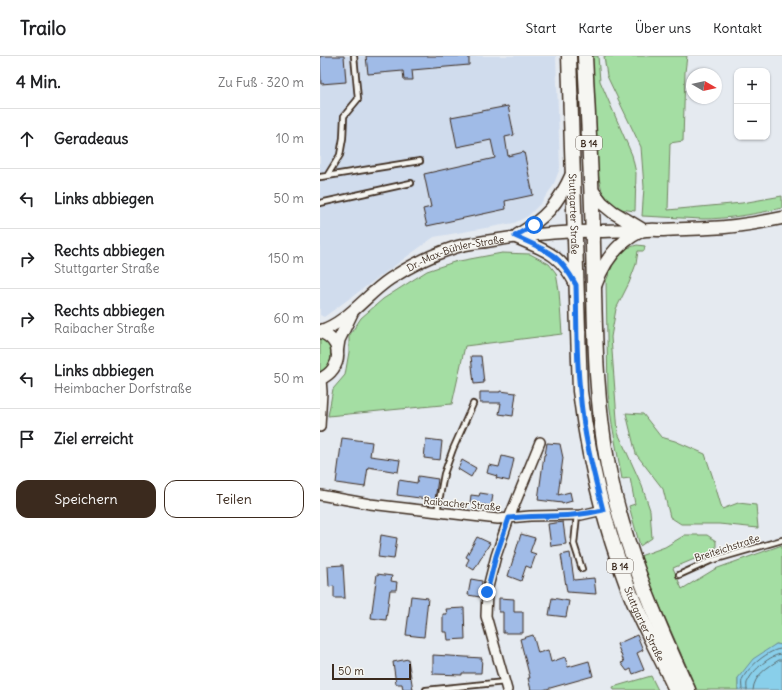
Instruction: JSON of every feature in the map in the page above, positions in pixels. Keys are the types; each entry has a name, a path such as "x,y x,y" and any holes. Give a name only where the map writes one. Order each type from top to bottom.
{"main road":[{"name":"Stuttgarter Straße","path":"569,56 580,391 586,436 603,510 632,597 676,690"},
{"name":"Stuttgarter Straße","path":"585,56 591,189 598,231 594,289 595,342 597,389 603,435 617,508 626,539 640,578 688,690"},
{"path":"591,189 602,203 638,230"},
{"path":"598,231 735,226 782,218"},
{"path":"594,289 599,274 612,254 638,230"}],"street":[{"path":"515,236 534,225 551,210 564,192 573,171"},
{"name":"Dr.-Max-Bühler-Straße","path":"320,331 330,328 352,312 389,280 431,256 454,248 515,236 598,231"},
{"path":"515,236 552,253 569,273 576,285"},
{"name":"Dr.-Max-Bühler-Straße","path":"320,379 327,376 335,366 340,340 352,312"},
{"path":"320,331 332,339 337,348 337,353"},
{"path":"320,379 322,392 320,426"},
{"path":"506,686 486,616 487,592 496,556 509,518 540,442"},
{"name":"Raibacher Straße","path":"320,496 437,513 498,519 530,516 577,515 603,510"}],"lane":[{"path":"327,176 340,155 343,138 344,116 358,98 354,56"},
{"path":"320,177 420,160"},
{"path":"320,203 411,183"},
{"path":"437,513 444,474 453,449 473,404"},
{"path":"577,515 574,544 582,569"},
{"name":"Breiteichstraße","path":"678,575 710,561 782,540"},
{"path":"426,690 506,686"}],"shaded area":[{"path":"320,56 556,56 560,168 553,186 541,203 528,216 514,223 434,237 324,317 320,315"}],"green space":[{"path":"591,56 598,56 600,81 632,155 636,173 635,211 620,209 607,199 602,191 598,174 594,83"},
{"path":"604,56 687,56 685,72 683,141 670,143 668,210 742,203 782,196 782,208 742,216 712,219 642,216 644,187 641,147 607,76"},
{"path":"637,245 645,246 644,251 638,251 636,264 629,283 616,309 611,337 618,433 642,486 650,510 652,538 640,546 629,506 635,504 630,478 622,479 608,393 606,281 614,262 627,248"},
{"path":"502,253 530,254 549,264 556,273 559,291 562,334 465,346 452,404 328,416 333,389 345,375 349,352 349,336 361,318 383,299 427,271 454,262"},
{"path":"320,338 328,343 333,354 331,366 320,375"},
{"path":"626,413 643,414 661,437 675,441 705,454 722,509 738,503 756,505 758,528 719,524 681,524 670,517 663,489 636,454"},
{"path":"685,535 707,535 716,541 716,550 673,568 682,589 715,569 782,545 782,645 776,644 738,678 738,690 697,690 644,570 640,556 665,547"},
{"path":"651,676 658,690 614,690 613,687"}],"water":[{"path":"776,644 782,645 782,690 738,690 738,678 753,659"}],"building":[{"path":"320,56 344,56 346,82 321,84"},
{"path":"366,56 469,56 469,65 412,70 413,80 404,80 403,71 368,74"},
{"path":"508,106 514,135 505,137 508,156 524,152 533,195 505,201 506,209 427,226 423,209 431,207 424,174 495,158 491,140 457,147 451,117"},
{"path":"471,356 481,356 484,383 474,384"},
{"path":"500,391 516,393 513,416 499,414 501,403 480,403 480,392"},
{"path":"342,438 372,442 370,456 400,460 398,472 368,467 365,487 336,483"},
{"path":"426,439 442,441 440,460 424,458"},
{"path":"547,443 560,444 563,458 558,495 570,492 572,501 562,504 538,500"},
{"path":"502,456 514,459 509,481 496,478 497,476 487,473 489,465 499,467"},
{"path":"462,460 476,468 471,477 458,469"},
{"path":"418,476 438,479 435,500 397,495 399,480 417,483"},
{"path":"480,493 493,495 491,506 470,503 471,495 479,496"},
{"path":"563,522 566,544 551,546 548,524"},
{"path":"521,534 535,538 530,552 536,554 531,568 526,566 521,581 508,576"},
{"path":"381,535 397,538 394,559 378,557"},
{"path":"477,537 490,543 474,570 466,565 469,559 466,557"},
{"path":"570,553 574,580 594,578 596,594 567,592 561,555"},
{"path":"343,565 345,598 334,598 334,586 329,587 328,566"},
{"path":"377,574 392,576 391,581 397,582 396,590 390,590 386,620 371,618"},
{"path":"471,579 482,581 480,597 468,595"},
{"path":"411,596 428,598 424,637 406,635"},
{"path":"499,598 514,599 514,612 523,612 523,633 503,633 503,612 499,612"},
{"path":"552,598 569,601 566,617 549,615"},
{"path":"464,608 465,639 448,640 447,632 443,632 443,614 447,614 446,609"},
{"path":"533,635 538,653 548,650 551,662 565,657 568,667 589,661 593,676 543,690 531,690 528,678 530,678 520,639"},
{"path":"637,635 643,650 637,653 644,670 633,674 631,669 627,671 621,663 624,662 617,644"},
{"path":"433,655 482,658 481,673 462,673 462,675 433,674"},
{"path":"408,659 413,690 403,690 402,684 396,684 393,662"}],"route":[{"path":"487,592 496,556 509,518 582,515 603,510 586,436 580,391 576,285 569,273 552,253 515,236 534,225"}]}
